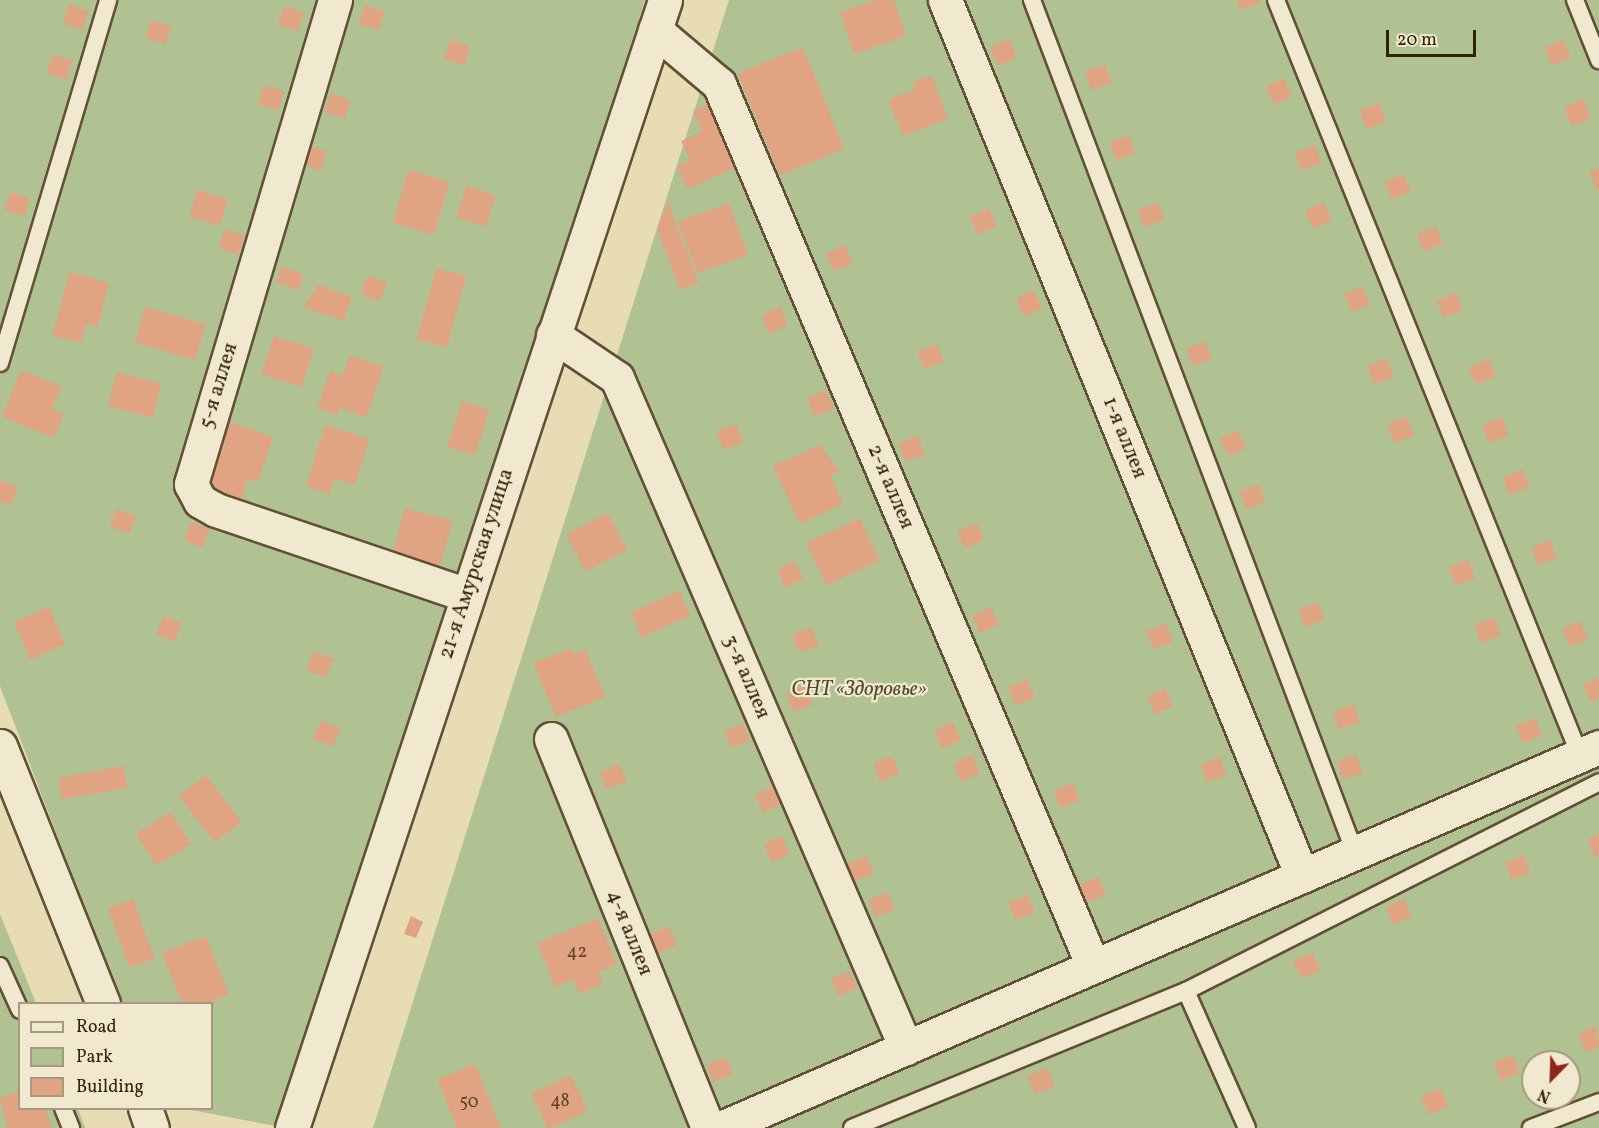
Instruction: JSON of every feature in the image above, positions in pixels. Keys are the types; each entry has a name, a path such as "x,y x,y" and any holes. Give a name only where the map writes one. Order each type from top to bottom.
{"street":[{"name":"5-я аллея","path":"335,0 191,484 200,501 216,510 467,595"},
{"name":"1-я аллея","path":"945,0 1302,876"},
{"name":"21-я Амурская улица","path":"292,1128 660,15"},
{"name":"2-я аллея","path":"660,15 719,84 1093,966"},
{"name":"3-я аллея","path":"553,335 617,378 906,1048"},
{"name":"4-я аллея","path":"550,739 708,1128"},
{"path":"0,746 102,1002"},
{"path":"721,1128 1589,751"}],"lane":[{"path":"0,363 108,0"},
{"path":"1032,0 1355,853"},
{"path":"1276,0 1589,751"},
{"path":"1575,0 1599,60"},
{"path":"852,1128 877,1123 1186,991 1599,782"},
{"path":"0,966 18,1006"},
{"path":"1186,991 1247,1128"},
{"path":"1531,1128 1599,1102"},
{"path":"64,1110 71,1128"}],"green space":[{"path":"0,0 645,0 286,1128 191,1110 213,1110 213,1002 121,1002 0,686"},
{"name":"СНТ «Здоровье»","path":"729,0 1599,0 1599,1128 373,1128"},
{"path":"0,914 36,1002 18,1002 18,1110 78,1110 85,1128 0,1128"}],"building":[{"path":"875,0 894,0 906,36 854,54 840,12"},
{"path":"1237,0 1259,0 1260,3 1241,10"},
{"path":"69,4 89,11 82,30 62,23"},
{"path":"365,5 385,11 379,30 359,24"},
{"path":"284,6 304,13 297,32 277,25"},
{"path":"151,20 171,26 166,44 145,38"},
{"path":"1009,39 1017,57 998,66 990,48"},
{"path":"1563,39 1571,57 1552,66 1544,48"},
{"path":"450,40 470,46 464,65 444,59"},
{"path":"803,47 844,149 779,175 738,73"},
{"path":"53,54 73,61 66,80 46,73"},
{"path":"1105,64 1112,83 1091,90 1084,72"},
{"path":"932,75 948,119 903,136 888,99 915,90 912,82"},
{"path":"1284,78 1292,96 1274,104 1266,86"},
{"path":"264,85 284,91 278,110 258,104"},
{"path":"331,93 351,100 344,119 324,112"},
{"path":"1583,99 1591,118 1572,127 1564,107"},
{"path":"717,100 746,163 687,189 677,166 690,160 681,141 702,132 693,111"},
{"path":"1379,103 1386,122 1366,129 1359,110"},
{"path":"1129,135 1136,153 1116,160 1109,143"},
{"path":"307,145 327,152 320,171 300,164"},
{"path":"1315,145 1322,163 1301,171 1294,153"},
{"path":"1599,168 1599,189 1597,190 1589,172"},
{"path":"408,170 449,182 434,235 393,223"},
{"path":"1404,174 1411,192 1391,199 1384,182"},
{"path":"466,186 496,195 486,227 456,218"},
{"path":"197,190 228,199 220,226 189,217"},
{"path":"10,192 30,198 25,216 4,210"},
{"path":"668,201 699,283 680,290 657,229"},
{"path":"1158,202 1165,220 1144,228 1137,210"},
{"path":"1324,202 1332,220 1313,229 1305,211"},
{"path":"729,203 748,255 697,273 678,221"},
{"path":"989,208 997,226 978,235 970,217"},
{"path":"1436,226 1443,244 1423,251 1416,234"},
{"path":"225,229 245,236 238,255 218,248"},
{"path":"845,245 853,263 834,272 826,254"},
{"path":"282,266 304,275 298,291 276,282"},
{"path":"436,268 466,276 447,348 417,339"},
{"path":"70,272 109,283 98,327 86,324 81,343 52,335"},
{"path":"368,275 387,283 380,302 360,293"},
{"path":"318,285 352,297 343,321 304,307"},
{"path":"1362,286 1370,304 1352,312 1344,294"},
{"path":"1034,290 1042,308 1024,316 1016,298"},
{"path":"1456,293 1463,310 1443,318 1437,301"},
{"path":"145,307 206,324 195,360 135,343"},
{"path":"780,307 788,325 769,334 761,316"},
{"path":"274,336 314,349 302,387 262,374"},
{"path":"1205,341 1212,359 1193,366 1186,348"},
{"path":"937,344 944,362 924,369 917,352"},
{"path":"350,355 384,367 366,417 340,408 337,415 317,408 330,371 343,376"},
{"path":"1386,358 1394,376 1375,385 1367,367"},
{"path":"1489,359 1496,377 1475,385 1468,367"},
{"path":"21,370 62,387 52,409 64,414 54,438 2,417"},
{"path":"117,372 161,384 152,418 108,406"},
{"path":"826,390 834,408 815,417 807,399"},
{"path":"462,401 490,410 475,456 447,447"},
{"path":"1406,416 1414,435 1395,444 1387,424"},
{"path":"1502,417 1509,436 1489,443 1482,424"},
{"path":"227,421 273,437 258,482 248,479 241,502 211,492 213,485 206,483"},
{"path":"736,424 743,443 723,450 716,431"},
{"path":"325,425 369,439 355,485 334,478 329,494 306,486"},
{"path":"1238,430 1246,448 1228,456 1220,438"},
{"path":"918,436 925,455 905,462 898,443"},
{"path":"820,445 840,471 830,475 843,504 800,524 773,466"},
{"path":"1523,469 1530,487 1509,495 1502,477"},
{"path":"0,480 18,487 11,505 0,501"},
{"path":"1259,484 1266,502 1246,509 1239,492"},
{"path":"405,508 452,521 439,571 392,558"},
{"path":"116,509 136,516 130,534 110,527"},
{"path":"608,513 627,550 585,572 566,534"},
{"path":"860,518 880,561 826,586 807,543"},
{"path":"191,522 210,529 203,548 184,541"},
{"path":"977,523 984,541 964,548 957,531"},
{"path":"1550,540 1557,558 1538,565 1531,547"},
{"path":"1468,559 1475,578 1456,585 1448,568"},
{"path":"795,561 803,579 785,587 777,569"},
{"path":"679,591 690,616 642,637 631,613"},
{"path":"1318,602 1325,620 1305,627 1298,610"},
{"path":"49,607 65,645 30,660 14,622"},
{"path":"991,607 999,625 980,634 972,616"},
{"path":"163,616 182,623 175,642 156,635"},
{"path":"1494,617 1501,636 1481,643 1474,624"},
{"path":"1580,621 1588,639 1570,647 1562,629"},
{"path":"1166,623 1173,642 1154,649 1146,632"},
{"path":"812,627 819,646 799,653 792,634"},
{"path":"571,648 573,654 585,649 605,697 556,717 533,663"},
{"path":"314,651 333,659 326,678 306,669"},
{"path":"1599,677 1599,698 1590,702 1583,684"},
{"path":"1027,679 1035,697 1016,706 1008,688"},
{"path":"806,686 813,705 793,712 786,693"},
{"path":"1165,688 1173,706 1155,714 1147,696"},
{"path":"1353,704 1360,722 1339,730 1332,712"},
{"path":"1535,718 1542,736 1522,743 1515,726"},
{"path":"321,720 340,728 333,747 313,738"},
{"path":"953,722 961,740 942,749 934,731"},
{"path":"743,723 750,741 731,748 724,730"},
{"path":"1356,754 1363,773 1343,780 1336,761"},
{"path":"972,755 980,773 961,782 953,764"},
{"path":"892,756 900,773 880,782 873,763"},
{"path":"1220,757 1227,775 1207,782 1200,765"},
{"path":"620,764 627,782 606,790 599,772"},
{"path":"124,766 128,788 62,799 58,778"},
{"path":"206,775 242,822 214,843 179,795"},
{"path":"1073,783 1080,801 1060,808 1053,791"},
{"path":"774,786 782,804 763,813 755,795"},
{"path":"171,812 191,844 156,866 136,834"},
{"path":"1599,834 1599,856 1595,857 1588,839"},
{"path":"782,836 790,854 772,862 764,844"},
{"path":"1524,855 1531,873 1512,880 1505,862"},
{"path":"867,856 874,874 853,882 846,864"},
{"path":"1099,877 1106,895 1085,903 1078,885"},
{"path":"888,892 895,910 875,917 868,900"},
{"path":"1028,895 1035,913 1015,920 1008,903"},
{"path":"133,899 155,958 129,967 108,908"},
{"path":"1404,899 1412,916 1394,925 1386,907"},
{"path":"411,916 423,922 416,938 404,934"},
{"path":"598,918 617,964 598,972 603,984 579,994 573,979 555,987 537,943"},
{"path":"669,926 677,945 658,954 650,934"},
{"path":"206,936 229,994 210,1002 181,1002 162,953"},
{"path":"1313,952 1320,971 1301,978 1293,961"},
{"path":"850,971 857,989 838,996 831,978"},
{"path":"1597,1026 1599,1047 1586,1052 1578,1034"},
{"path":"1513,1055 1520,1073 1500,1080 1493,1063"},
{"path":"726,1057 733,1075 713,1082 706,1065"},
{"path":"475,1064 501,1128 457,1128 437,1079"},
{"path":"1048,1068 1055,1087 1034,1094 1027,1076"},
{"path":"571,1075 588,1111 552,1128 547,1128 531,1094"},
{"path":"1440,1088 1448,1106 1429,1115 1421,1097"},
{"path":"18,1092 18,1110 46,1110 52,1128 7,1128 0,1098"}]}
